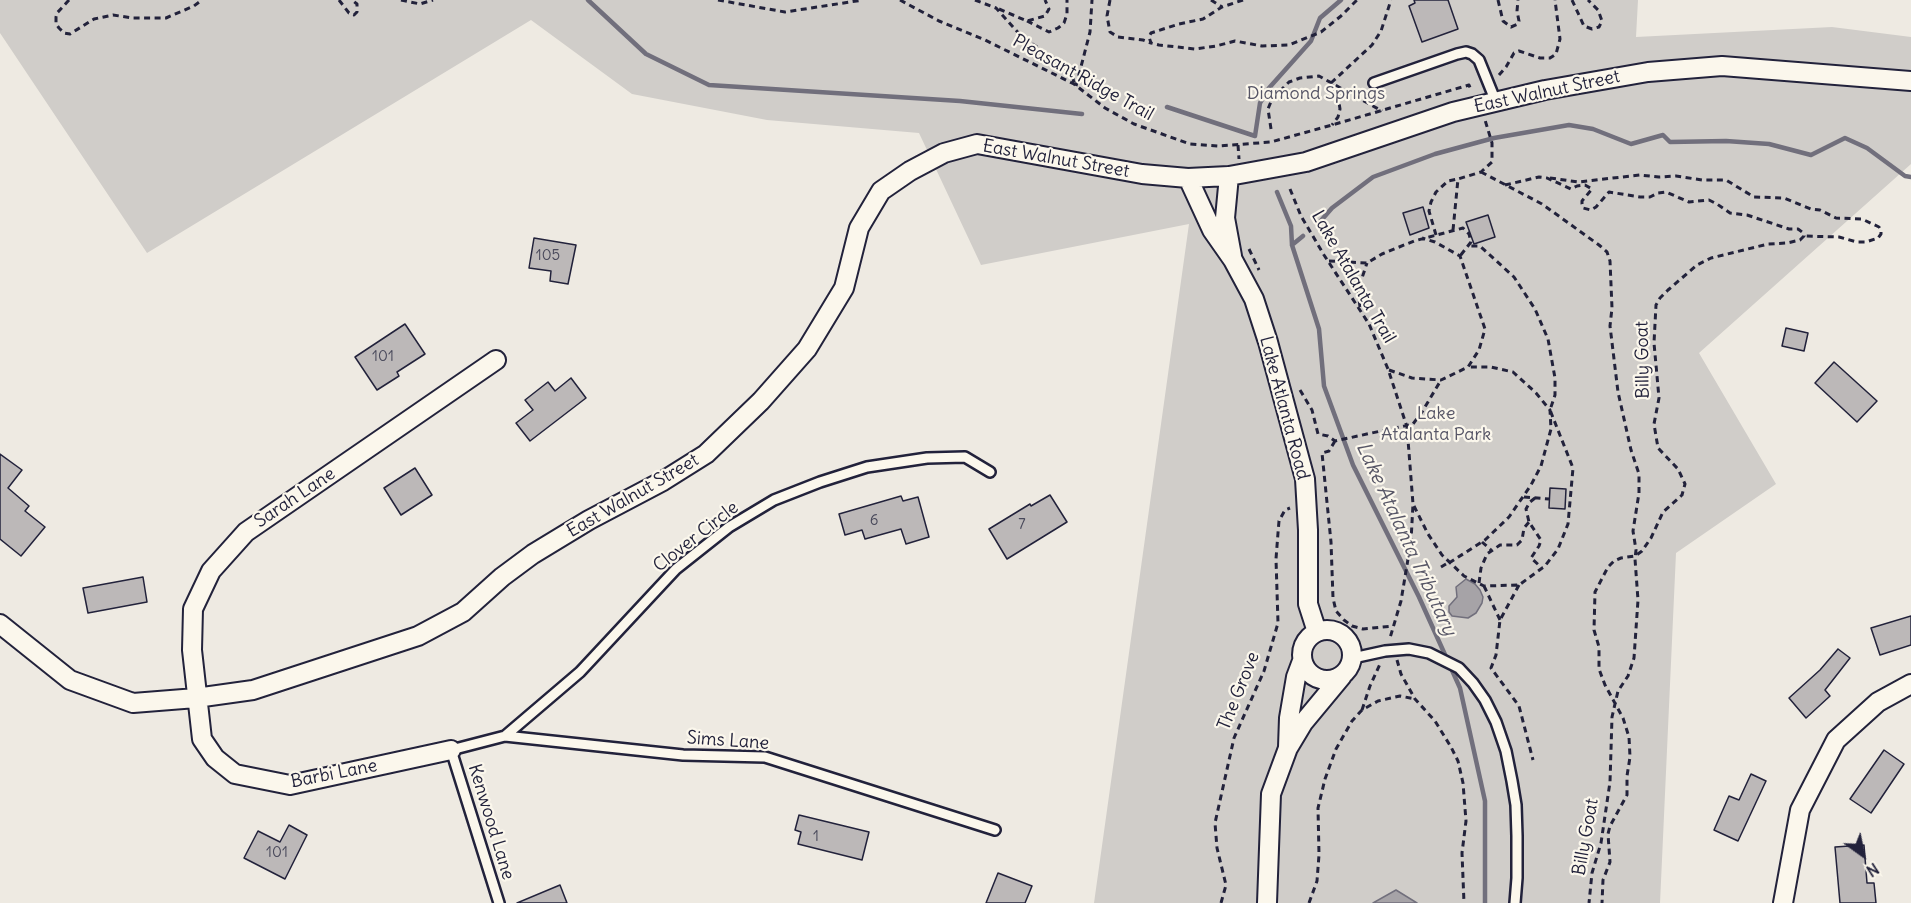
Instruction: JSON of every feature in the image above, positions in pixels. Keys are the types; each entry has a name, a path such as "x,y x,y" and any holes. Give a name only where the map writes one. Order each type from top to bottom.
{"street":[{"name":"East Walnut Street","path":"3,633 70,680 133,703 196,698 253,690 418,636 463,612 502,577 533,554 706,454 761,401 807,349 844,288 860,228 881,191 910,171 944,153 977,144 1142,174 1188,178 1229,176 1306,162 1453,112 1545,90 1648,72 1722,66 1911,81"},
{"name":"Lake Atlanta Road","path":"1229,176 1225,218 1233,260"},
{"name":"Lake Atlanta Road","path":"1188,178 1212,230 1233,260 1254,299 1268,342 1305,479 1308,604 1317,632"},
{"name":"Sarah Lane","path":"196,698 192,650 193,609 211,571 246,532 496,360"},
{"path":"1267,903 1271,794 1288,748 1304,723 1348,670 1353,658 1352,646 1341,634 1325,630 1317,632 1305,644 1296,677 1288,748"},
{"path":"1302,661 1311,675 1318,679 1326,681 1342,676"},
{"path":"1783,903 1800,810 1836,740 1878,702 1911,684"},
{"name":"Barbi Lane","path":"196,698 202,739 215,758 235,774 290,785 451,750"}],"lane":[{"path":"1374,83 1466,52 1479,60 1496,102"},
{"name":"Clover Circle","path":"505,735 580,672 676,569 729,527 774,500 867,467 927,458 965,458 990,472"},
{"path":"1353,658 1386,651 1409,650 1429,654 1459,668 1485,700 1506,751 1514,789 1517,836 1515,903"},
{"name":"Sims Lane","path":"451,750 505,735 683,755 765,757 995,831"},
{"name":"Kenwood Lane","path":"451,750 499,903"}],"path":[{"path":"69,0 57,13 56,24 70,34 94,19 113,15 166,18 202,0"},
{"path":"339,0 348,13 354,15 357,12 357,4 352,0"},
{"path":"401,0 420,4 433,0"},
{"path":"718,0 785,12 863,0"},
{"name":"Pleasant Ridge Trail","path":"900,0 939,21 1075,85 1105,108 1134,124 1190,144 1218,146 1271,142 1469,85 1470,89"},
{"path":"975,0 1049,32 1064,23 1067,14 1067,0"},
{"path":"1027,21 1045,16 1049,9 1045,0"},
{"path":"1075,85 1090,32 1092,0"},
{"path":"1110,0 1107,16 1110,32 1119,37 1195,49 1235,41 1262,46 1289,45 1321,32 1357,0"},
{"path":"1211,0 1222,7"},
{"path":"1151,43 1149,37 1151,33 1179,24 1203,20 1222,7 1243,0"},
{"path":"1331,83 1372,45 1381,31 1391,0"},
{"path":"1498,0 1503,21 1511,27 1519,21 1518,0"},
{"path":"1489,85 1506,67 1514,53 1519,51 1540,58 1550,58 1556,54 1560,39 1555,0"},
{"path":"1572,0 1584,26 1592,29 1599,27 1602,21 1598,10 1588,0"},
{"path":"996,8 1022,37 1062,64 1073,78 1075,85"},
{"path":"1271,129 1268,110 1272,99 1289,82 1312,76 1319,76 1382,111"},
{"path":"1331,83 1338,96 1340,109 1332,126"},
{"path":"1436,235 1429,211 1436,192 1448,182 1481,172 1492,162 1492,143 1487,123"},
{"path":"1238,145 1239,152"},
{"name":"Billy Goat","path":"1481,172 1542,204 1606,252 1610,261 1612,308 1610,326 1618,392 1639,474 1639,493 1633,531 1638,600 1635,657 1628,676 1618,691 1612,717 1610,782 1601,843 1592,873 1589,903"},
{"name":"Billy Goat","path":"1505,185 1539,177 1570,182 1640,175 1726,180 1754,197 1784,198 1836,218 1862,219 1881,230 1878,238 1866,242 1839,237 1804,236 1800,240 1768,244 1711,258 1697,265 1660,298 1655,313 1654,343 1659,398 1654,424 1658,448 1678,469 1685,484 1682,495 1663,512 1642,551 1635,556 1614,561 1608,567 1595,592 1594,630 1599,647 1599,669 1623,718 1629,737 1630,757 1627,795 1608,834 1610,862 1603,880 1602,903"},
{"name":"Billy Goat","path":"1547,178 1571,189 1577,186 1589,186 1592,189 1582,201 1583,208 1587,210 1596,207 1609,192 1640,197 1666,192 1689,202 1709,200 1730,213 1747,215 1789,229 1798,229 1804,236"},
{"path":"1453,230 1458,179"},
{"name":"Lake Atalanta Trail","path":"1290,189 1301,216 1369,324 1388,369 1407,427 1413,504 1411,541 1401,601 1394,626"},
{"path":"1329,261 1366,263 1422,238 1463,228 1468,231 1471,242 1460,256"},
{"path":"1388,369 1412,378 1441,380 1468,366 1479,350 1485,329 1460,256 1422,238"},
{"path":"1441,567 1482,542 1509,517 1524,497 1541,466 1551,429 1550,410 1555,395 1550,347 1538,315 1509,271 1480,246 1469,246"},
{"path":"1360,309 1358,290 1366,263"},
{"path":"1468,366 1491,367 1513,372 1536,393 1550,410 1572,468 1568,524 1558,549 1542,568 1519,585 1500,620 1496,655 1491,668 1519,706 1533,759"},
{"path":"1394,626 1363,629 1352,626 1336,611 1333,598 1330,524 1322,453 1329,451 1335,441 1413,424 1441,380"},
{"path":"1524,497 1550,499"},
{"path":"1534,498 1526,509 1529,522 1541,540 1531,558 1542,568"},
{"name":"The Grove","path":"1221,903 1227,885 1217,848 1215,823 1217,812 1234,738 1264,671 1278,623 1276,559 1279,521 1285,510 1306,504"},
{"path":"1413,504 1428,534 1448,563 1464,576 1484,586 1519,585"},
{"path":"1479,584 1484,561 1491,550 1500,544 1517,545 1522,540 1524,528 1529,522"},
{"path":"1482,542 1491,550"},
{"path":"1484,586 1500,620"},
{"path":"1394,626 1394,639"},
{"path":"1389,641 1394,626"},
{"path":"1397,660 1401,674 1415,699 1440,728 1458,761 1466,821 1462,853 1464,903"},
{"path":"1362,710 1370,686 1382,662"},
{"path":"1309,903 1317,881 1318,808 1335,748 1362,710 1389,698 1400,696 1415,699"}],"green space":[{"name":"Lake Atalanta Park","path":"0,0 1638,0 1636,37 1832,27 1911,37 1911,164 1699,353 1776,484 1676,553 1660,903 1094,903 1189,224 981,265 919,133 767,120 632,94 531,20 147,253 0,33"}],"shaded area":[{"path":"1466,579 1480,590 1483,597 1482,603 1476,613 1468,618 1452,616 1449,606 1457,597 1456,587"},
{"path":"1396,890 1417,903 1373,903"}],"building":[{"path":"1414,0 1448,0 1458,29 1422,42 1409,6 1415,3"},
{"path":"1423,207 1429,228 1410,235 1403,213"},
{"path":"1488,215 1495,237 1474,244 1466,222"},
{"path":"534,238 576,245 568,284 550,281 551,271 529,268"},
{"path":"405,324 425,354 397,372 399,376 377,390 355,357"},
{"path":"1786,328 1808,333 1804,351 1782,346"},
{"path":"1834,362 1877,401 1857,422 1815,383"},
{"path":"571,378 586,398 530,441 516,423 533,410 525,400 548,382 555,391"},
{"path":"0,454 22,470 8,488 29,506 25,511 45,527 21,556 0,539"},
{"path":"415,468 432,495 401,515 384,488"},
{"path":"1550,488 1566,489 1565,509 1549,508"},
{"path":"1050,495 1067,522 1007,559 989,529 1030,504 1031,506"},
{"path":"901,496 903,501 918,497 929,537 906,544 901,529 865,539 862,530 845,535 839,514"},
{"path":"143,577 147,602 88,613 83,588"},
{"path":"1911,616 1911,645 1880,655 1871,628"},
{"path":"1838,649 1850,658 1825,690 1830,696 1806,718 1789,698 1820,670"},
{"path":"1884,750 1904,764 1871,813 1850,799"},
{"path":"1751,774 1766,781 1738,841 1714,830 1729,796 1739,800"},
{"path":"799,815 869,832 862,860 798,844 801,832 795,830"},
{"path":"289,825 307,835 285,879 244,858 258,831 280,842"},
{"path":"1864,845 1867,883 1874,883 1876,903 1840,903 1835,847"},
{"path":"998,873 1032,886 1025,903 986,903"},
{"path":"560,885 567,903 517,903"}],"waterway":[{"path":"588,0 646,54 709,85 960,101 1082,114"},
{"name":"Lake Atalanta Tributary","path":"1167,107 1255,136 1260,103 1269,88 1311,41 1320,18 1341,0"},
{"path":"1318,224 1332,208 1373,177 1435,154 1494,138 1569,125 1593,129 1631,144 1663,135 1670,142 1726,141 1769,144 1811,155 1845,138 1867,148 1905,176 1911,177"},
{"name":"Lake Atalanta Tributary","path":"1277,192 1291,226 1292,245 1319,329 1324,386 1353,465 1419,597 1460,688 1485,801 1485,903"},
{"path":"1292,245 1303,236"}],"park label":[{"name":"Diamond Springs","path":"1316,94"}]}
